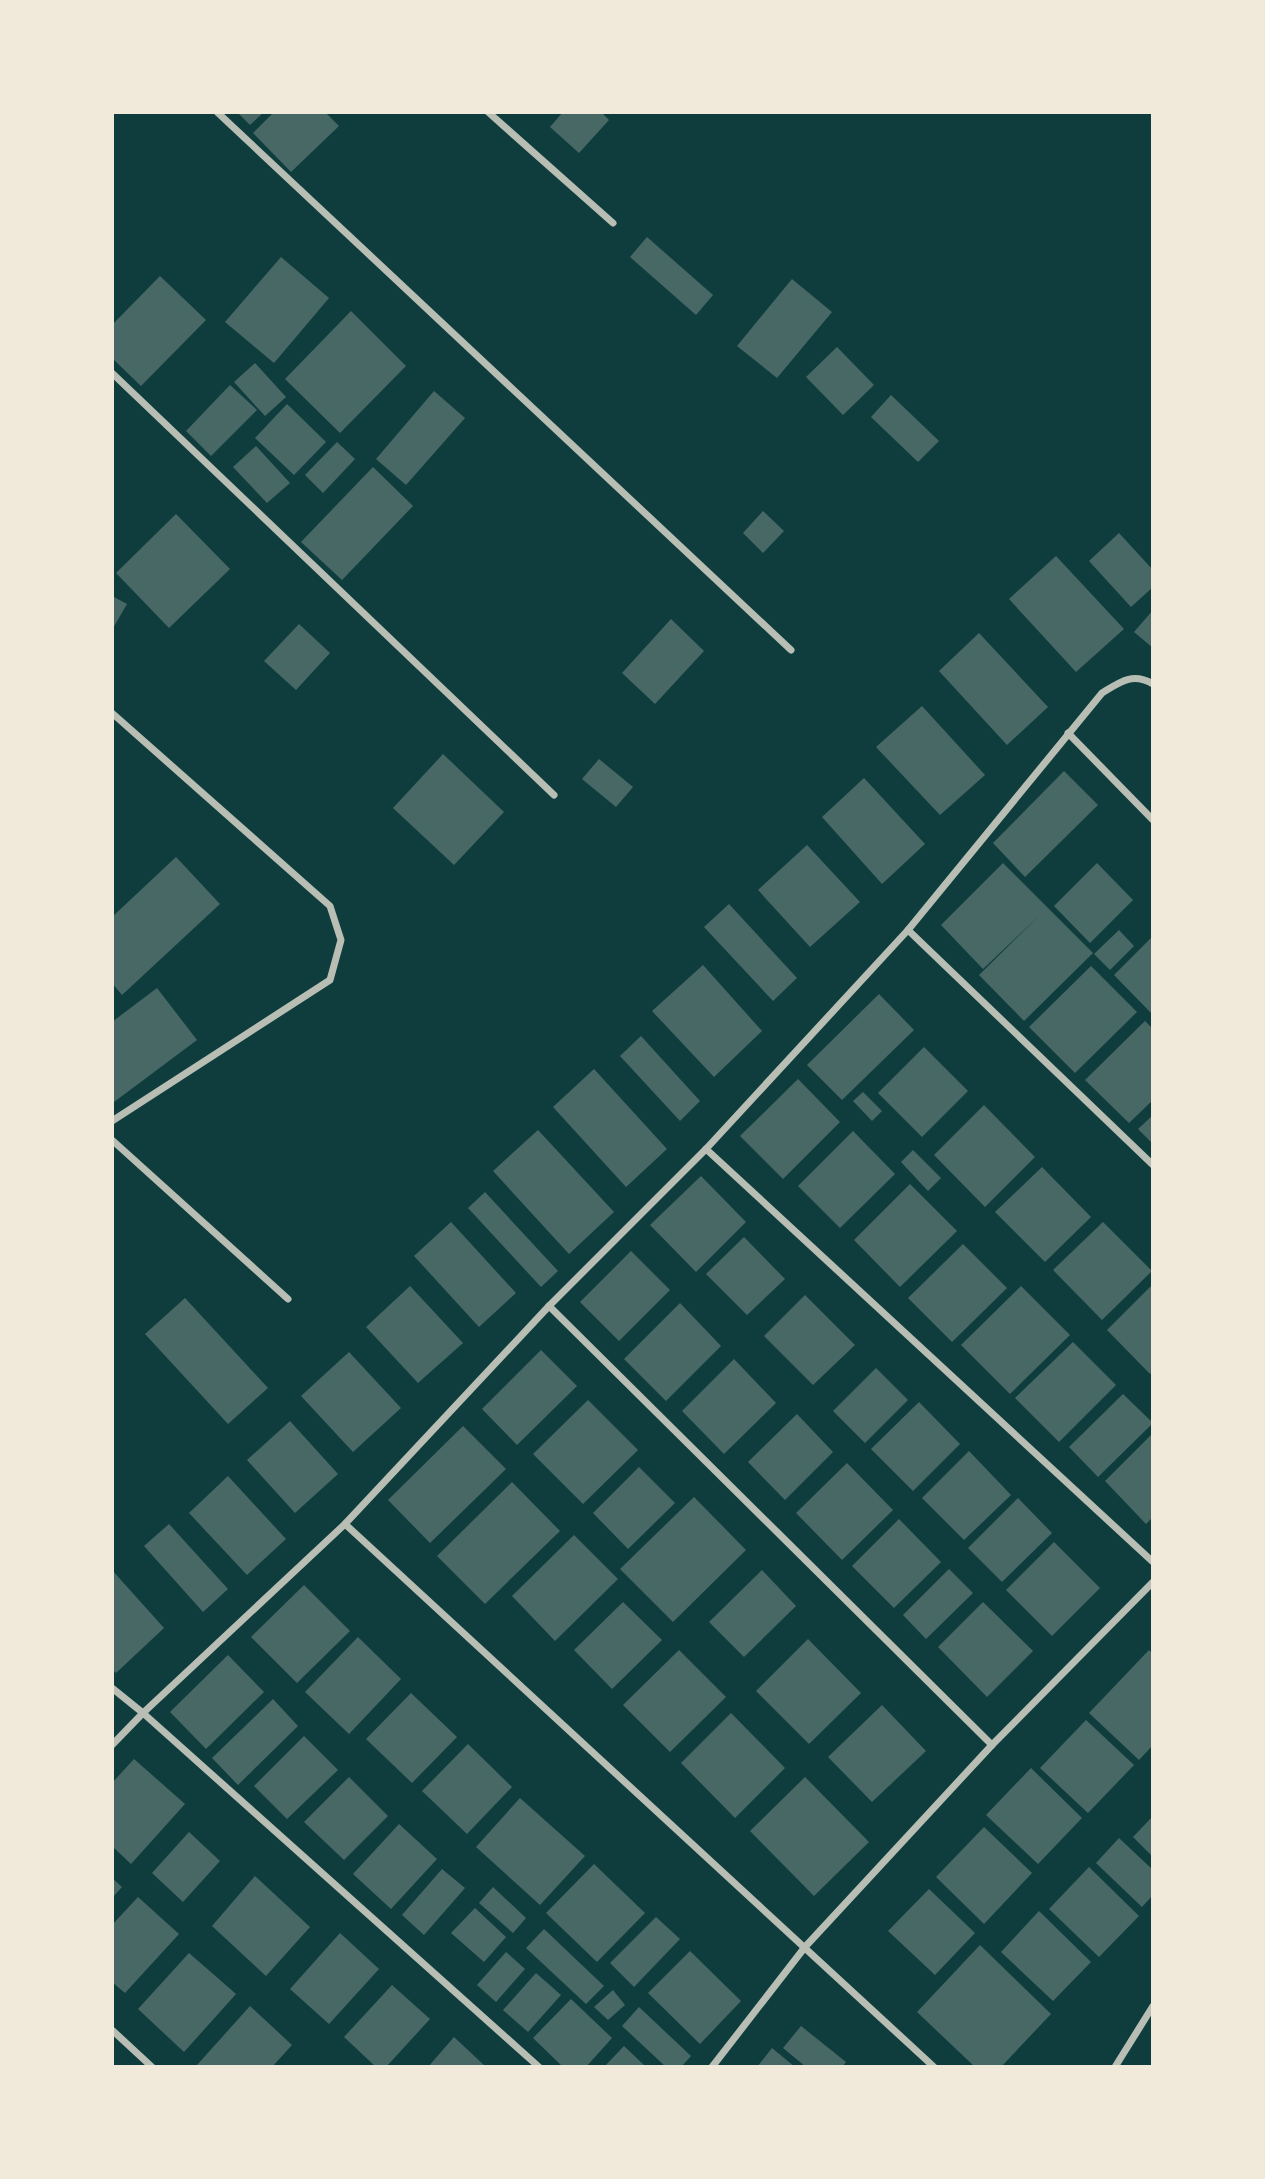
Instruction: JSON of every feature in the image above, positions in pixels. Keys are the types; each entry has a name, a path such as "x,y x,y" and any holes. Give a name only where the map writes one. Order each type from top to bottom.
{"street":[{"path":"217,112 791,650"},
{"path":"488,112 613,223"},
{"path":"112,373 554,795"},
{"path":"112,1745 345,1524 549,1306 706,1149 908,930 1102,693 1127,678 1143,679 1153,684"},
{"path":"112,713 330,906 341,940 330,980 112,1121"},
{"path":"1068,733 1153,820"},
{"path":"908,930 1153,1164"},
{"path":"112,1140 288,1299"},
{"path":"706,1149 1153,1562"},
{"path":"549,1306 992,1745"},
{"path":"345,1524 934,2067"},
{"path":"712,2067 805,1947 992,1745 1153,1582"},
{"path":"112,1688 539,2067"},
{"path":"1115,2067 1153,2006"},
{"path":"112,2030 152,2067"}],"building":[{"path":"237,112 264,112 250,125"},
{"path":"274,112 325,112 339,126 291,172 253,133"},
{"path":"563,112 601,112 609,120 579,153 550,127"},
{"path":"647,237 713,295 696,315 630,257"},
{"path":"281,257 329,298 274,363 225,322"},
{"path":"160,276 206,320 141,386 112,358 112,325"},
{"path":"792,279 832,312 777,378 737,346"},
{"path":"351,311 406,366 340,433 285,379"},
{"path":"837,347 874,385 843,415 806,377"},
{"path":"255,363 286,397 265,416 234,382"},
{"path":"230,385 257,410 211,456 186,431"},
{"path":"434,391 465,418 406,485 376,459"},
{"path":"891,395 939,441 918,462 871,417"},
{"path":"287,404 326,442 294,475 255,438"},
{"path":"337,442 355,459 323,493 305,475"},
{"path":"256,446 290,483 267,503 233,467"},
{"path":"373,467 413,506 342,580 301,542"},
{"path":"763,511 784,531 763,553 743,533"},
{"path":"176,514 230,569 169,628 116,573"},
{"path":"1119,533 1153,570 1153,587 1131,607 1089,561"},
{"path":"1056,556 1124,629 1076,672 1009,599"},
{"path":"112,596 127,604 112,630"},
{"path":"1153,610 1153,648 1134,632"},
{"path":"671,619 704,651 655,704 622,673"},
{"path":"299,624 330,653 296,690 264,661"},
{"path":"979,633 1048,707 1007,745 939,671"},
{"path":"922,706 985,775 940,815 876,747"},
{"path":"443,754 504,812 454,865 393,808"},
{"path":"599,759 633,787 616,807 582,779"},
{"path":"1064,771 1098,805 1025,877 993,843"},
{"path":"864,778 925,844 882,884 822,817"},
{"path":"807,845 860,902 810,947 758,890"},
{"path":"176,857 220,904 122,995 112,983 112,917"},
{"path":"1003,863 1093,953 1024,1021 979,975 1042,913 983,969 941,925"},
{"path":"1097,863 1133,900 1090,943 1054,906"},
{"path":"729,904 797,978 773,1001 704,927"},
{"path":"1119,930 1134,946 1110,970 1094,954"},
{"path":"1153,936 1153,1015 1114,975"},
{"path":"703,965 762,1031 714,1077 652,1011"},
{"path":"1091,966 1137,1012 1075,1073 1029,1027"},
{"path":"157,988 197,1040 114,1102 112,1022"},
{"path":"879,994 914,1030 842,1100 807,1065"},
{"path":"1145,1021 1153,1029 1153,1100 1129,1123 1085,1080"},
{"path":"641,1036 700,1101 680,1121 620,1056"},
{"path":"924,1047 968,1091 922,1137 878,1093"},
{"path":"594,1069 667,1149 626,1187 553,1107"},
{"path":"798,1079 840,1122 783,1179 740,1136"},
{"path":"863,1092 882,1111 872,1121 853,1101"},
{"path":"984,1105 1035,1157 985,1207 934,1155"},
{"path":"1153,1115 1153,1144 1138,1129"},
{"path":"538,1130 614,1212 569,1254 493,1171"},
{"path":"853,1131 895,1174 840,1228 798,1186"},
{"path":"913,1150 941,1178 928,1191 901,1162"},
{"path":"1042,1167 1091,1217 1045,1262 995,1212"},
{"path":"701,1176 746,1222 696,1272 650,1225"},
{"path":"910,1184 957,1231 900,1287 854,1240"},
{"path":"485,1192 558,1271 541,1287 468,1208"},
{"path":"451,1222 516,1293 479,1327 414,1256"},
{"path":"1103,1222 1152,1271 1102,1320 1053,1270"},
{"path":"744,1237 785,1279 747,1315 706,1274"},
{"path":"963,1244 1007,1288 952,1342 908,1298"},
{"path":"631,1251 670,1290 619,1341 580,1302"},
{"path":"1153,1284 1153,1371 1150,1374 1107,1330"},
{"path":"410,1286 463,1343 418,1383 366,1327"},
{"path":"1021,1286 1070,1335 1010,1394 961,1345"},
{"path":"805,1295 855,1345 813,1385 764,1336"},
{"path":"185,1298 268,1388 228,1424 145,1334"},
{"path":"680,1303 721,1346 666,1401 624,1359"},
{"path":"1073,1342 1116,1385 1059,1442 1015,1398"},
{"path":"541,1350 577,1386 517,1445 482,1409"},
{"path":"349,1352 401,1408 353,1452 301,1396"},
{"path":"734,1359 776,1403 724,1454 682,1411"},
{"path":"876,1368 908,1400 865,1443 833,1411"},
{"path":"1123,1394 1153,1423 1098,1477 1069,1447"},
{"path":"588,1400 638,1450 583,1504 533,1454"},
{"path":"919,1402 960,1444 913,1491 871,1449"},
{"path":"797,1414 833,1452 785,1500 748,1462"},
{"path":"290,1421 338,1474 295,1513 247,1460"},
{"path":"463,1426 506,1469 430,1543 388,1500"},
{"path":"1153,1433 1153,1517 1146,1524 1105,1481"},
{"path":"969,1451 1011,1495 964,1540 922,1498"},
{"path":"847,1463 893,1510 842,1560 796,1513"},
{"path":"639,1467 675,1503 628,1549 593,1513"},
{"path":"228,1476 286,1539 247,1575 189,1513"},
{"path":"512,1482 560,1531 485,1604 437,1556"},
{"path":"694,1497 746,1550 673,1622 620,1569"},
{"path":"1018,1498 1052,1533 1002,1582 968,1548"},
{"path":"899,1519 941,1562 894,1608 852,1566"},
{"path":"169,1524 228,1589 203,1612 144,1546"},
{"path":"574,1535 618,1579 555,1641 512,1596"},
{"path":"1054,1542 1100,1588 1052,1636 1006,1590"},
{"path":"949,1569 973,1593 926,1639 903,1615"},
{"path":"112,1570 164,1628 116,1673 112,1669"},
{"path":"762,1570 796,1606 744,1657 709,1622"},
{"path":"304,1585 350,1631 297,1683 251,1637"},
{"path":"623,1602 662,1640 612,1689 574,1650"},
{"path":"983,1602 1033,1651 987,1697 938,1647"},
{"path":"358,1637 401,1679 349,1734 305,1692"},
{"path":"808,1639 861,1693 809,1744 756,1691"},
{"path":"679,1650 726,1697 670,1752 623,1705"},
{"path":"1149,1650 1153,1654 1153,1745 1139,1760 1089,1713"},
{"path":"228,1655 264,1692 206,1749 170,1712"},
{"path":"411,1693 457,1737 412,1783 366,1739"},
{"path":"273,1699 298,1726 238,1785 212,1758"},
{"path":"882,1705 926,1751 872,1802 828,1757"},
{"path":"731,1713 785,1768 735,1818 681,1763"},
{"path":"1086,1720 1134,1765 1088,1813 1040,1768"},
{"path":"304,1736 338,1770 287,1819 254,1786"},
{"path":"468,1744 512,1787 467,1834 422,1791"},
{"path":"134,1759 185,1804 131,1864 112,1846 112,1783"},
{"path":"1031,1768 1082,1818 1038,1864 986,1815"},
{"path":"349,1777 388,1816 344,1860 304,1822"},
{"path":"805,1777 869,1842 814,1896 750,1831"},
{"path":"520,1798 585,1856 540,1905 476,1847"},
{"path":"1153,1816 1153,1857 1133,1837"},
{"path":"399,1824 437,1859 391,1909 353,1874"},
{"path":"984,1827 1032,1873 984,1924 936,1877"},
{"path":"189,1832 220,1861 183,1902 152,1873"},
{"path":"1119,1838 1153,1870 1153,1895 1142,1907 1096,1863"},
{"path":"594,1864 645,1913 597,1962 546,1913"},
{"path":"1089,1867 1139,1916 1099,1957 1049,1909"},
{"path":"442,1869 465,1888 424,1935 402,1915"},
{"path":"255,1876 310,1927 266,1976 212,1926"},
{"path":"112,1878 122,1887 112,1898"},
{"path":"493,1887 526,1918 513,1933 479,1903"},
{"path":"929,1889 975,1933 935,1975 888,1931"},
{"path":"138,1897 179,1934 125,1993 112,1982 112,1925"},
{"path":"475,1908 506,1937 484,1962 451,1933"},
{"path":"1039,1911 1091,1962 1053,2001 1001,1952"},
{"path":"656,1917 680,1939 634,1987 610,1963"},
{"path":"544,1929 604,1986 586,2004 526,1948"},
{"path":"340,1933 379,1969 329,2024 290,1989"},
{"path":"980,1945 1051,2014 1001,2067 975,2067 917,2012"},
{"path":"690,1951 741,2001 700,2044 648,1993"},
{"path":"506,1952 525,1969 496,2002 477,1985"},
{"path":"189,1953 236,1994 184,2052 138,2009"},
{"path":"536,1973 561,1995 528,2032 503,2010"},
{"path":"392,1985 430,2019 386,2067 376,2067 344,2037"},
{"path":"613,1990 625,2005 608,2020 594,2007"},
{"path":"571,1999 612,2038 586,2067 563,2067 533,2038"},
{"path":"250,2006 292,2045 272,2067 199,2067 197,2065"},
{"path":"639,2007 691,2056 681,2067 666,2067 622,2026"},
{"path":"801,2026 846,2062 842,2067 806,2067 783,2048"},
{"path":"454,2037 486,2067 428,2067"},
{"path":"624,2046 646,2067 604,2067"},
{"path":"772,2048 795,2067 757,2067"}]}
